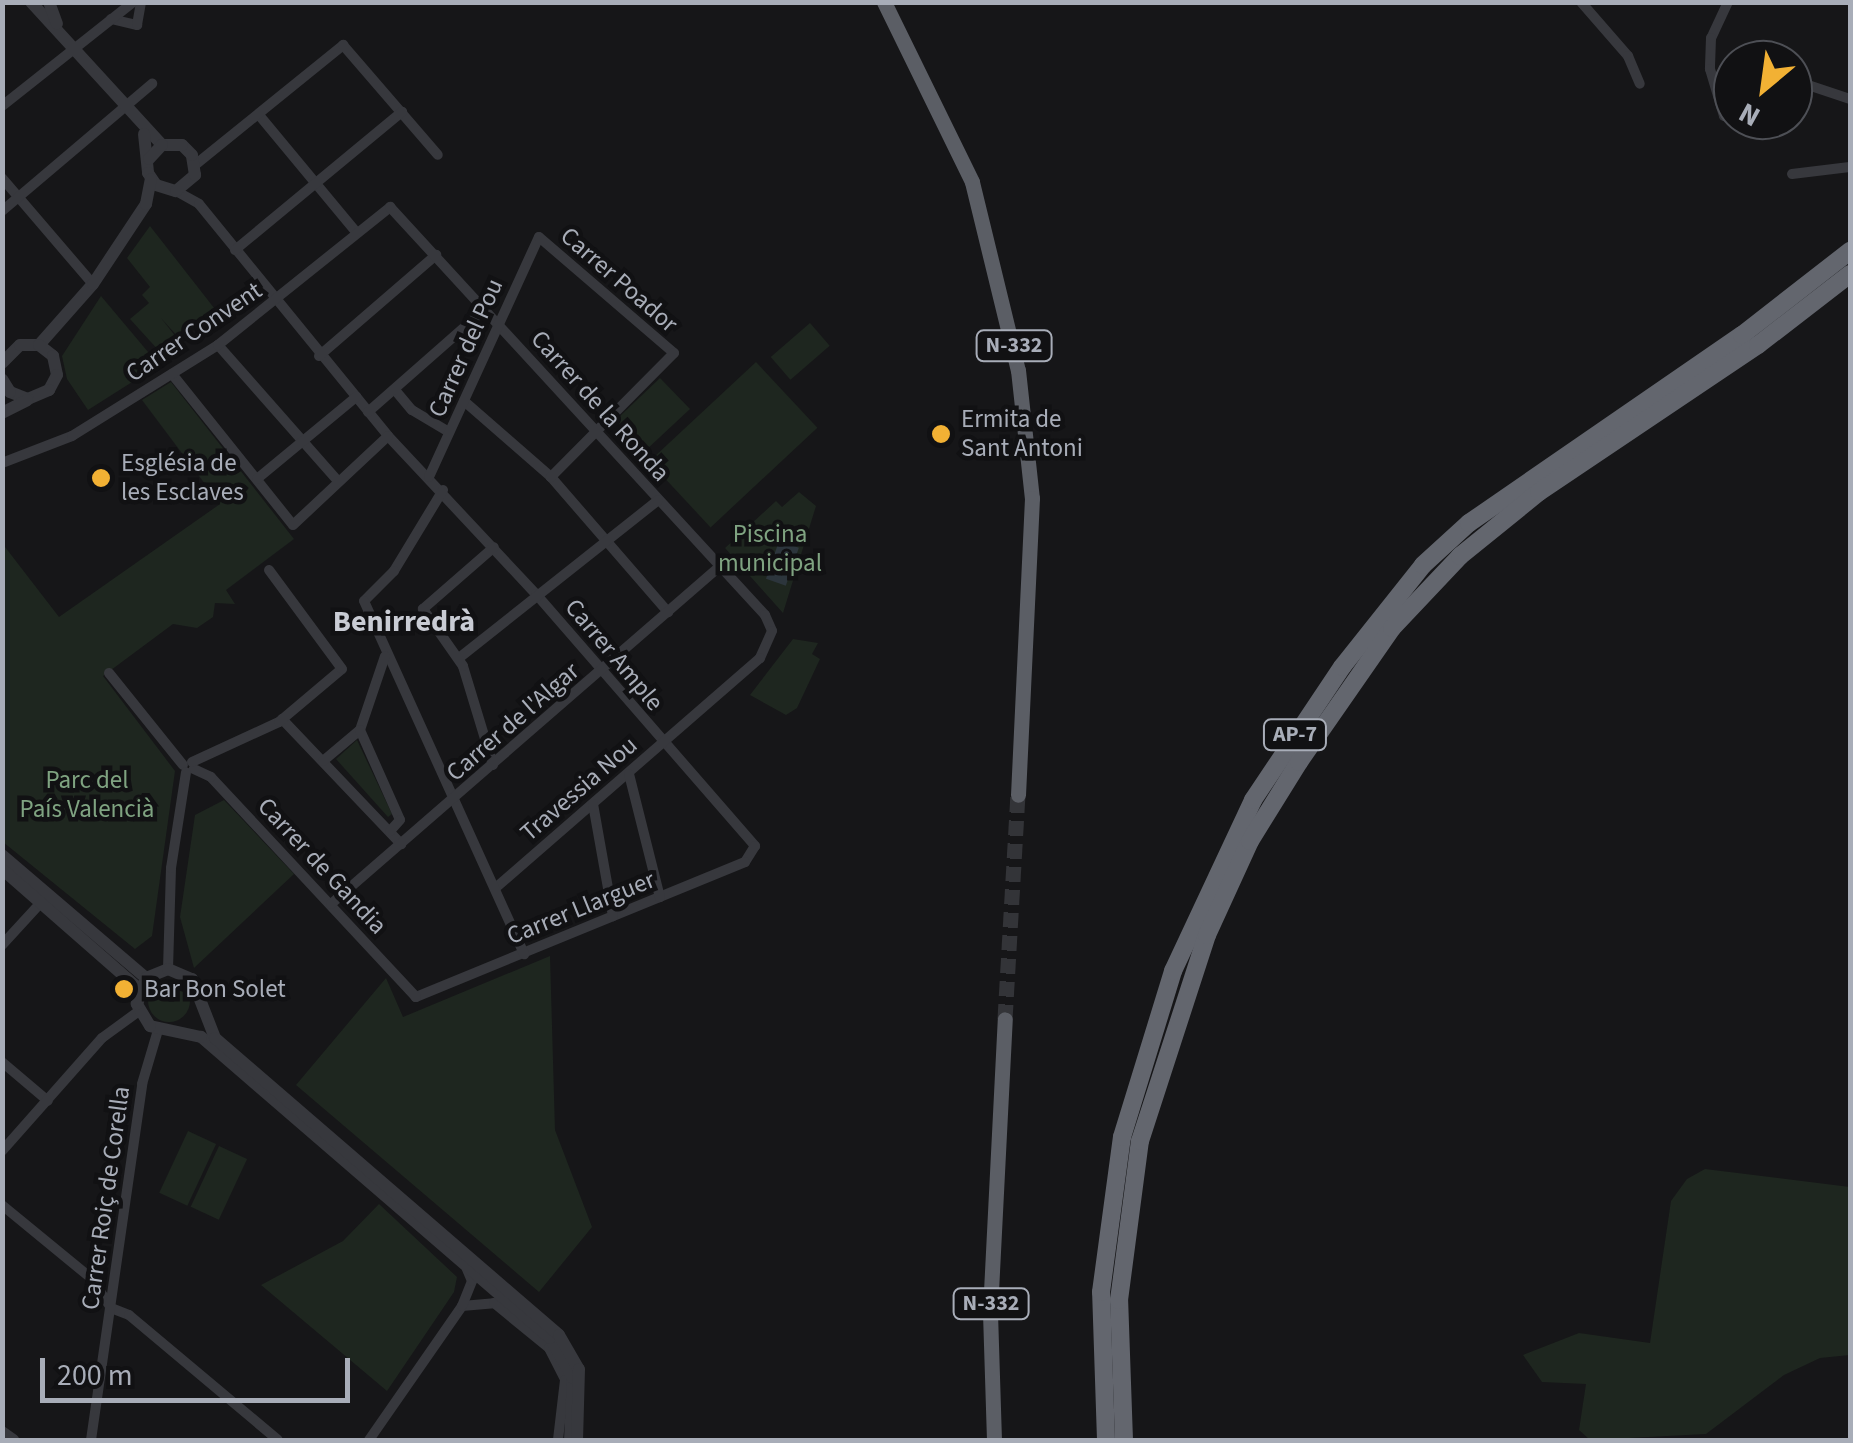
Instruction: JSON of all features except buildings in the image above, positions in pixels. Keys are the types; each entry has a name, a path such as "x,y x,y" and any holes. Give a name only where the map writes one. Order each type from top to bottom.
{"highway":[{"name":"N-332","path":"880,2 902,32 953,134 992,246 1026,421 1031,556 1018,795"},
{"path":"894,2 912,30 914,54"},
{"name":"AP-7","path":"1106,1440 1102,1292 1122,1136 1173,971 1206,890 1280,758 1388,605 1469,522 1742,335 1850,251"},
{"name":"AP-7","path":"1124,1440 1118,1300 1140,1142 1207,935 1250,841 1298,762 1392,628 1460,556 1540,492 1758,345 1850,274"},
{"name":"N-332","path":"994,1440 990,1310 1005,1019"}],"street":[{"path":"31,2 74,47 144,134 162,145"},
{"path":"49,2 60,31"},
{"path":"2,106 137,2"},
{"path":"111,19 137,25 137,2"},
{"path":"1581,2 1628,56 1640,84"},
{"path":"1713,79 1711,38 1728,2"},
{"path":"194,160 209,156 343,45 438,154"},
{"path":"2,211 152,84"},
{"path":"1813,87 1850,99"},
{"path":"235,250 402,112"},
{"path":"259,115 357,233"},
{"path":"39,345 60,327 146,204 151,180 144,134"},
{"path":"149,159 162,145 175,143 194,160"},
{"path":"194,160 192,181 200,204"},
{"path":"1792,174 1850,167"},
{"path":"2,178 92,284"},
{"path":"151,180 200,204"},
{"path":"146,204 192,181"},
{"name":"Carrer Ample","path":"200,204 276,304 388,436 494,547 755,846"},
{"name":"Carrer Convent","path":"2,462 72,436 218,346 276,304 390,207"},
{"name":"Carrer de la Ronda","path":"390,207 765,615 772,636"},
{"name":"Carrer del Pou","path":"430,476 538,236"},
{"name":"Carrer Poador","path":"538,236 674,354 596,430"},
{"path":"319,356 436,255"},
{"path":"368,412 484,310"},
{"path":"2,413 54,384 52,356 60,327"},
{"path":"2,363 20,345 39,345 52,356"},
{"path":"218,346 338,481"},
{"path":"172,374 292,524 388,436"},
{"path":"2,404 5,383 28,399"},
{"path":"395,390 412,410 450,432"},
{"path":"257,478 356,397"},
{"path":"464,401 551,477 668,612"},
{"path":"551,477 596,430"},
{"path":"442,490 397,566 364,601 385,656 524,954"},
{"path":"459,658 541,600 658,500"},
{"path":"493,765 459,658 423,609 494,547"},
{"name":"Carrer de l'Algar","path":"331,904 720,567"},
{"path":"168,969 188,770 282,719 342,670 269,570"},
{"name":"Travessia Nou","path":"494,888 760,658 772,636"},
{"path":"323,761 360,730 385,656"},
{"name":"Carrer de Gandia","path":"109,673 188,770 211,777 416,997"},
{"path":"282,719 401,844"},
{"path":"360,730 400,820 390,831"},
{"path":"630,774 660,898"},
{"path":"593,804 614,916"},
{"name":"Carrer Llarguer","path":"416,997 745,862 755,846"},
{"path":"2,855 44,899"},
{"path":"2,869 44,899 143,984"},
{"path":"2,945 44,899"},
{"path":"143,984 168,969"},
{"path":"168,969 192,979 208,1030 228,1050 559,1335 579,1369 583,1401 574,1440"},
{"path":"2,1151 102,1038 139,1012 143,984"},
{"path":"176,1031 192,1022 200,1005"},
{"path":"139,1012 158,1030 201,1037 500,1291 564,1356 576,1401 574,1440"},
{"name":"Carrer Roiç de Corella","path":"90,1438 144,1071 158,1030"},
{"path":"2,1062 48,1101"},
{"path":"2,1204 90,1278 111,1308 129,1315 278,1440"},
{"path":"90,1278 108,1274 116,1263"},
{"path":"368,1440 462,1306 472,1282 465,1263"},
{"path":"462,1306 484,1291 500,1291"},
{"path":"462,1306 494,1303 549,1348 565,1380 558,1440"},
{"path":"2,1432 13,1440"}],"green space":[{"path":"150,226 218,313 179,338 161,318 176,337 160,352 130,319 149,303 142,295 150,287 127,258"},
{"path":"101,296 159,365 88,410 67,379 62,356"},
{"path":"810,323 830,346 790,380 771,357"},
{"path":"756,362 817,428 711,527 649,462"},
{"path":"660,378 690,409 645,451 619,427 619,417"},
{"name":"Parc del País Valencià","path":"171,382 294,539 226,590 235,604 215,603 213,617 197,628 173,624 103,676 175,771 152,936 135,949 3,842 2,543 59,617 220,504 142,400"},
{"name":"Piscina municipal","path":"799,492 816,506 783,613 725,548 776,501 782,507"},
{"path":"793,639 818,643 812,654 820,659 797,708 786,715 750,695"},
{"path":"357,740 392,814 388,817 336,759"},
{"path":"224,800 294,874 194,968 180,917 195,815"},
{"path":"550,956 555,1130 592,1227 539,1292 296,1085 386,978 403,1017"},
{"path":"169,980 184,986 190,1001 184,1016 169,1022 154,1016 148,1001 154,986"},
{"path":"188,1131 216,1144 187,1206 159,1193"},
{"path":"219,1146 247,1159 219,1220 191,1207"},
{"path":"1705,1169 1850,1187 1850,1355 1820,1358 1784,1375 1706,1434 1590,1440 1579,1430 1586,1384 1542,1382 1523,1355 1579,1333 1650,1343 1671,1201 1687,1179"},
{"path":"379,1204 457,1277 454,1292 387,1391 261,1285 343,1241"}],"shaded area":[{"path":"779,541 799,548 786,586 766,579"}],"tunnel":[{"path":"1005,1019 1018,795"}],"place":[{"name":"Ermita de Sant Antoni","path":"941,434"},
{"name":"Església de les Esclaves","path":"101,478"},
{"name":"Bar Bon Solet","path":"124,989"}],"district":[{"name":"Benirredrà","path":"404,622"}]}
